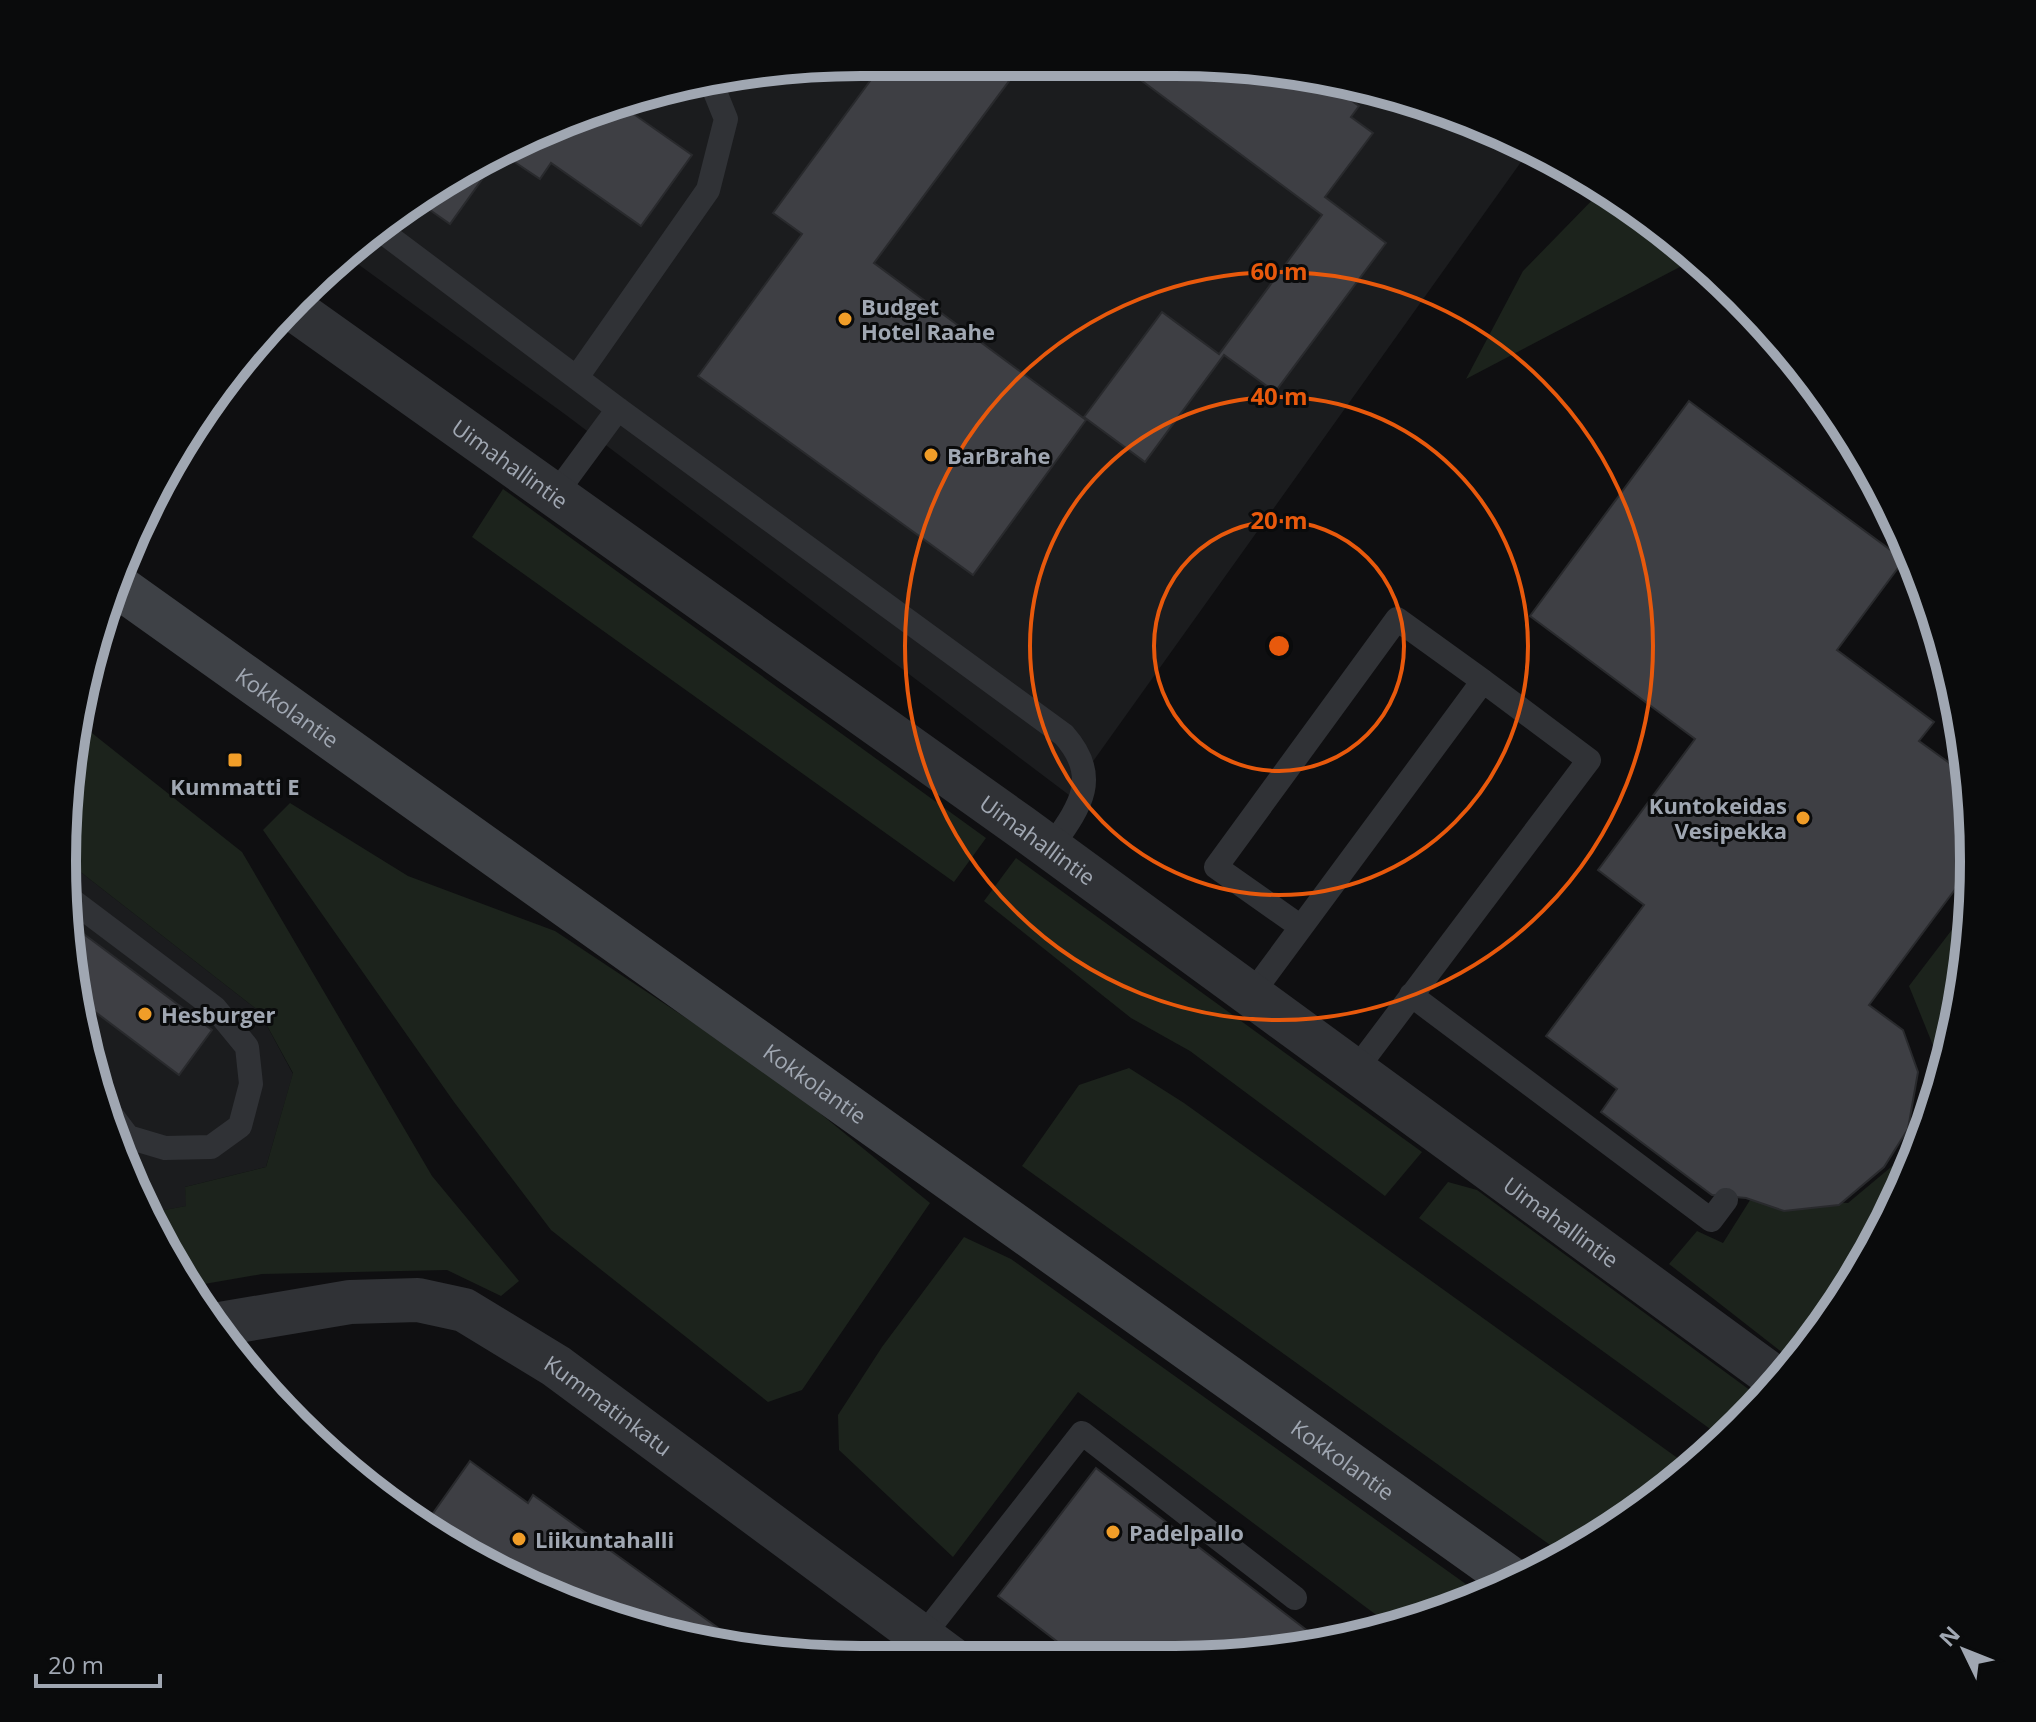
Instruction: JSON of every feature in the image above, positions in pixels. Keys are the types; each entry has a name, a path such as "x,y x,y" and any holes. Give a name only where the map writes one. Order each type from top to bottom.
{"main road":[{"name":"Kokkolantie","path":"125,591 1503,1573"}],"street":[{"name":"Uimahallintie","path":"299,313 1050,849 1769,1374"},
{"name":"Kummatinkatu","path":"226,1323 350,1302 418,1300 464,1310 556,1366 934,1646"}],"lane":[{"path":"577,377 708,190 726,119 714,90"},
{"path":"387,235 618,409 1064,735 1073,745 1083,769 1083,793 1079,807 1050,849"},
{"path":"554,496 618,409"},
{"path":"1301,927 1216,867 1397,619 1589,760 1354,1072"},
{"path":"1251,995 1483,681"},
{"path":"78,905 215,1008 247,1047 251,1084 240,1126 211,1147 165,1148 128,1140"},
{"path":"1411,995 1711,1220 1726,1200"},
{"path":"938,1646 1082,1433 1295,1598"}],"shaded area":[{"path":"810,78 1226,78 1328,91 1378,103 1475,136 1524,158 1069,795 566,415 354,262 425,208 468,181 561,136 658,103 708,91"},
{"path":"1595,198 1685,264 1466,379 1523,271"},
{"path":"503,489 986,838 954,882 472,537"},
{"path":"88,730 242,852 432,1176 519,1281 501,1296 447,1270 262,1274 200,1285 159,1211 186,1206 185,1187 266,1167 293,1073 259,1011 76,869 78,810"},
{"path":"290,803 408,876 555,931 778,1079 930,1203 802,1390 768,1402 551,1230 454,1102 263,830"},
{"path":"1016,858 1422,1152 1385,1196 1190,1051 1131,1018 984,901"},
{"path":"76,869 259,1011 293,1074 266,1167 185,1187 187,1206 159,1211 118,1113 91,1014 83,963"},
{"path":"1957,923 1945,1014 1936,1052 1909,986"},
{"path":"1129,1068 1184,1103 1681,1461 1611,1514 1554,1548 1022,1166 1079,1085"},
{"path":"1901,1159 1855,1254 1785,1355 1669,1264 1697,1231 1723,1243 1752,1197 1848,1203"},
{"path":"1448,1182 1477,1190 1753,1392 1714,1431 1419,1218"},
{"path":"964,1237 1011,1259 1471,1588 1381,1618 1078,1392 953,1557 839,1450 838,1415 882,1347"}],"building":[{"name":"Budget Hotel Raahe","path":"874,76 1013,76 874,263 1086,420 973,575 698,376 802,234 773,213"},
{"path":"1135,76 1226,78 1343,95 1359,106 1351,117 1373,133 1325,197 1386,243 1275,392 1224,355 1145,462 1084,417 1162,312 1219,354 1322,215"},
{"path":"630,112 692,155 641,226 551,163 540,179 510,159 561,136"},
{"path":"489,170 450,224 426,207"},
{"name":"Kuntokeidas Vesipekka","path":"1689,401 1897,555 1901,564 1837,650 1934,722 1919,741 1954,766 1959,884 1869,1005 1903,1030 1918,1072 1908,1129 1884,1167 1839,1205 1784,1211 1746,1198 1712,1195 1601,1112 1617,1089 1546,1036 1644,905 1598,870 1695,739 1530,616"},
{"name":"Hesburger","path":"80,931 212,1030 179,1075 90,1008"},
{"name":"Liikuntahalli","path":"470,1461 528,1503 533,1495 727,1634 658,1619 561,1586 468,1541 430,1517"},
{"name":"Padelpallo","path":"1096,1468 1311,1634 1226,1644 1063,1646 998,1596"}],"place":[{"name":"Budget Hotel Raahe","path":"845,319"},
{"name":"BarBrahe","path":"931,455"},
{"name":"Kummatti E","path":"235,760"},
{"name":"Kuntokeidas Vesipekka","path":"1803,818"},
{"name":"Hesburger","path":"145,1014"},
{"name":"Padelpallo","path":"1113,1532"},
{"name":"Liikuntahalli","path":"519,1539"}]}
